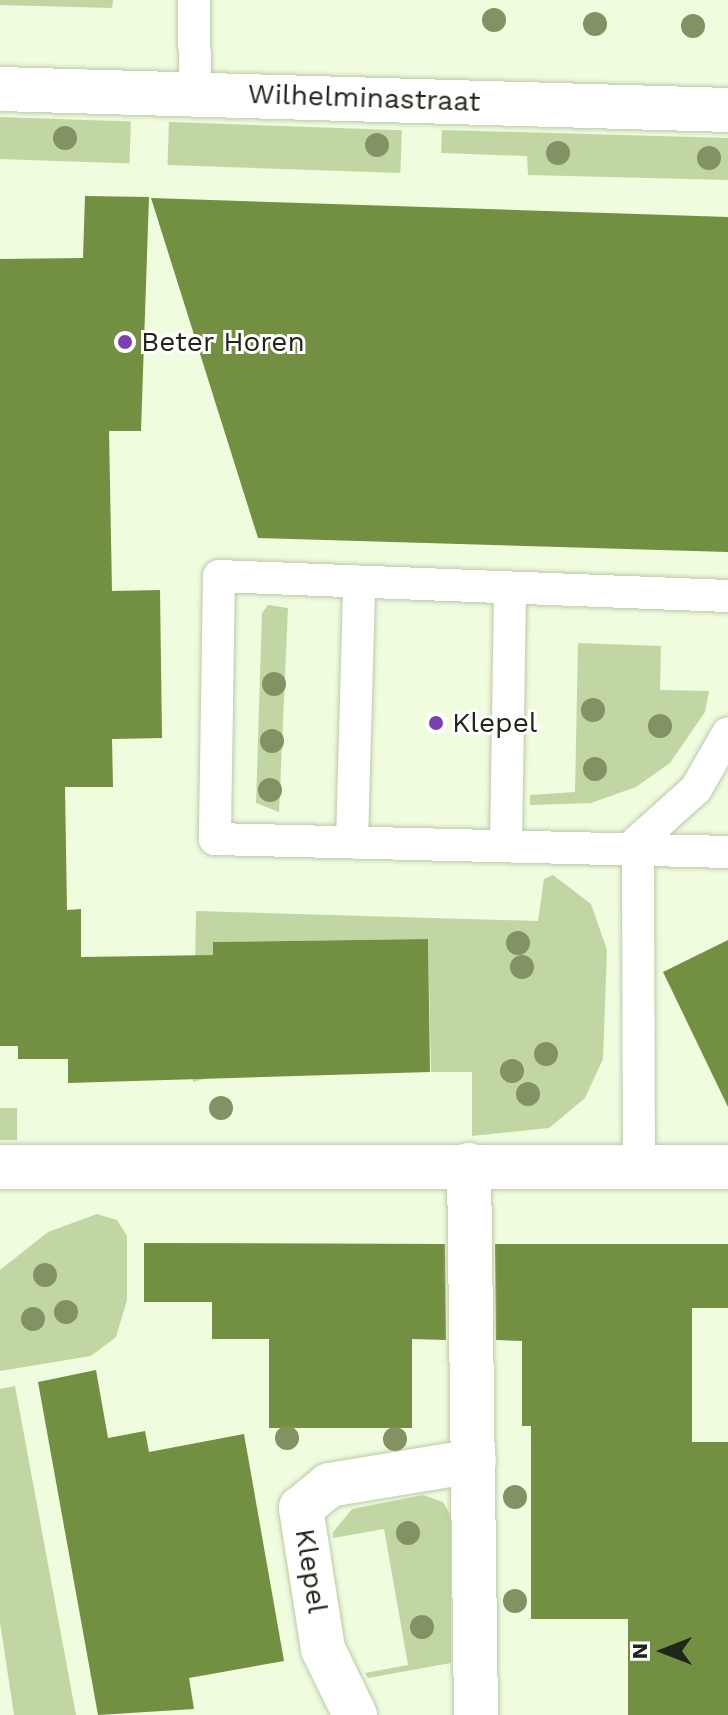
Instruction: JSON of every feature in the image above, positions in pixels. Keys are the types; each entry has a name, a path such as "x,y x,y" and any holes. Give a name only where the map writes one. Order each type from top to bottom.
{"street":[{"name":"Wilhelminastraat","path":"0,89 728,110"},
{"path":"469,1165 476,1715"},
{"path":"0,1167 728,1167"},
{"name":"Klepel","path":"355,1715 323,1649 301,1508 329,1485 474,1461"}],"lane":[{"path":"194,0 195,93"},
{"path":"728,596 219,576 215,839 728,852"},
{"path":"352,841 359,583"},
{"path":"506,846 510,589"},
{"path":"639,1166 638,841 696,789 728,733"}],"green space":[{"path":"0,0 113,0 112,8 0,5"},
{"path":"0,117 131,122 129,164 0,159"},
{"path":"169,122 402,130 400,173 167,165"},
{"path":"442,130 728,138 728,180 528,175 527,156 441,153"},
{"path":"268,605 288,608 279,812 256,803 262,613"},
{"path":"578,643 661,646 660,690 709,691 705,712 670,763 636,787 591,803 530,805 530,795 575,792"},
{"path":"553,875 591,904 607,950 603,1059 585,1098 549,1128 472,1136 472,1072 431,1072 428,939 213,942 215,1076 193,1082 196,911 538,921 544,879"},
{"path":"0,1108 17,1108 17,1140 0,1140"},
{"path":"97,1214 117,1220 127,1236 127,1300 116,1337 91,1356 0,1371 0,1270 48,1232"},
{"path":"15,1386 76,1715 14,1715 0,1622 0,1389"},
{"path":"423,1495 443,1502 451,1516 451,1663 368,1678 365,1673 408,1665 384,1529 333,1538 333,1532 352,1509"}],"building":[{"path":"85,196 149,197 141,431 109,431 112,591 160,590 162,738 112,739 113,787 65,787 67,910 81,909 81,957 213,955 213,942 428,939 430,1072 68,1083 68,1059 18,1059 18,1046 0,1046 0,259 83,258"},
{"path":"151,198 728,217 728,552 258,538"},
{"path":"728,940 728,1107 663,972"},
{"path":"144,1243 445,1244 446,1340 412,1339 412,1428 269,1428 269,1339 212,1339 212,1302 144,1302"},
{"path":"495,1244 728,1244 728,1308 692,1308 692,1442 728,1442 728,1715 628,1715 628,1619 531,1619 531,1426 522,1426 522,1341 496,1340"},
{"path":"96,1370 108,1438 145,1431 149,1452 244,1434 284,1661 189,1678 194,1709 98,1715 38,1382"}],"place":[{"name":"Beter Horen","path":"125,342"},
{"name":"Klepel","path":"436,723"}]}
